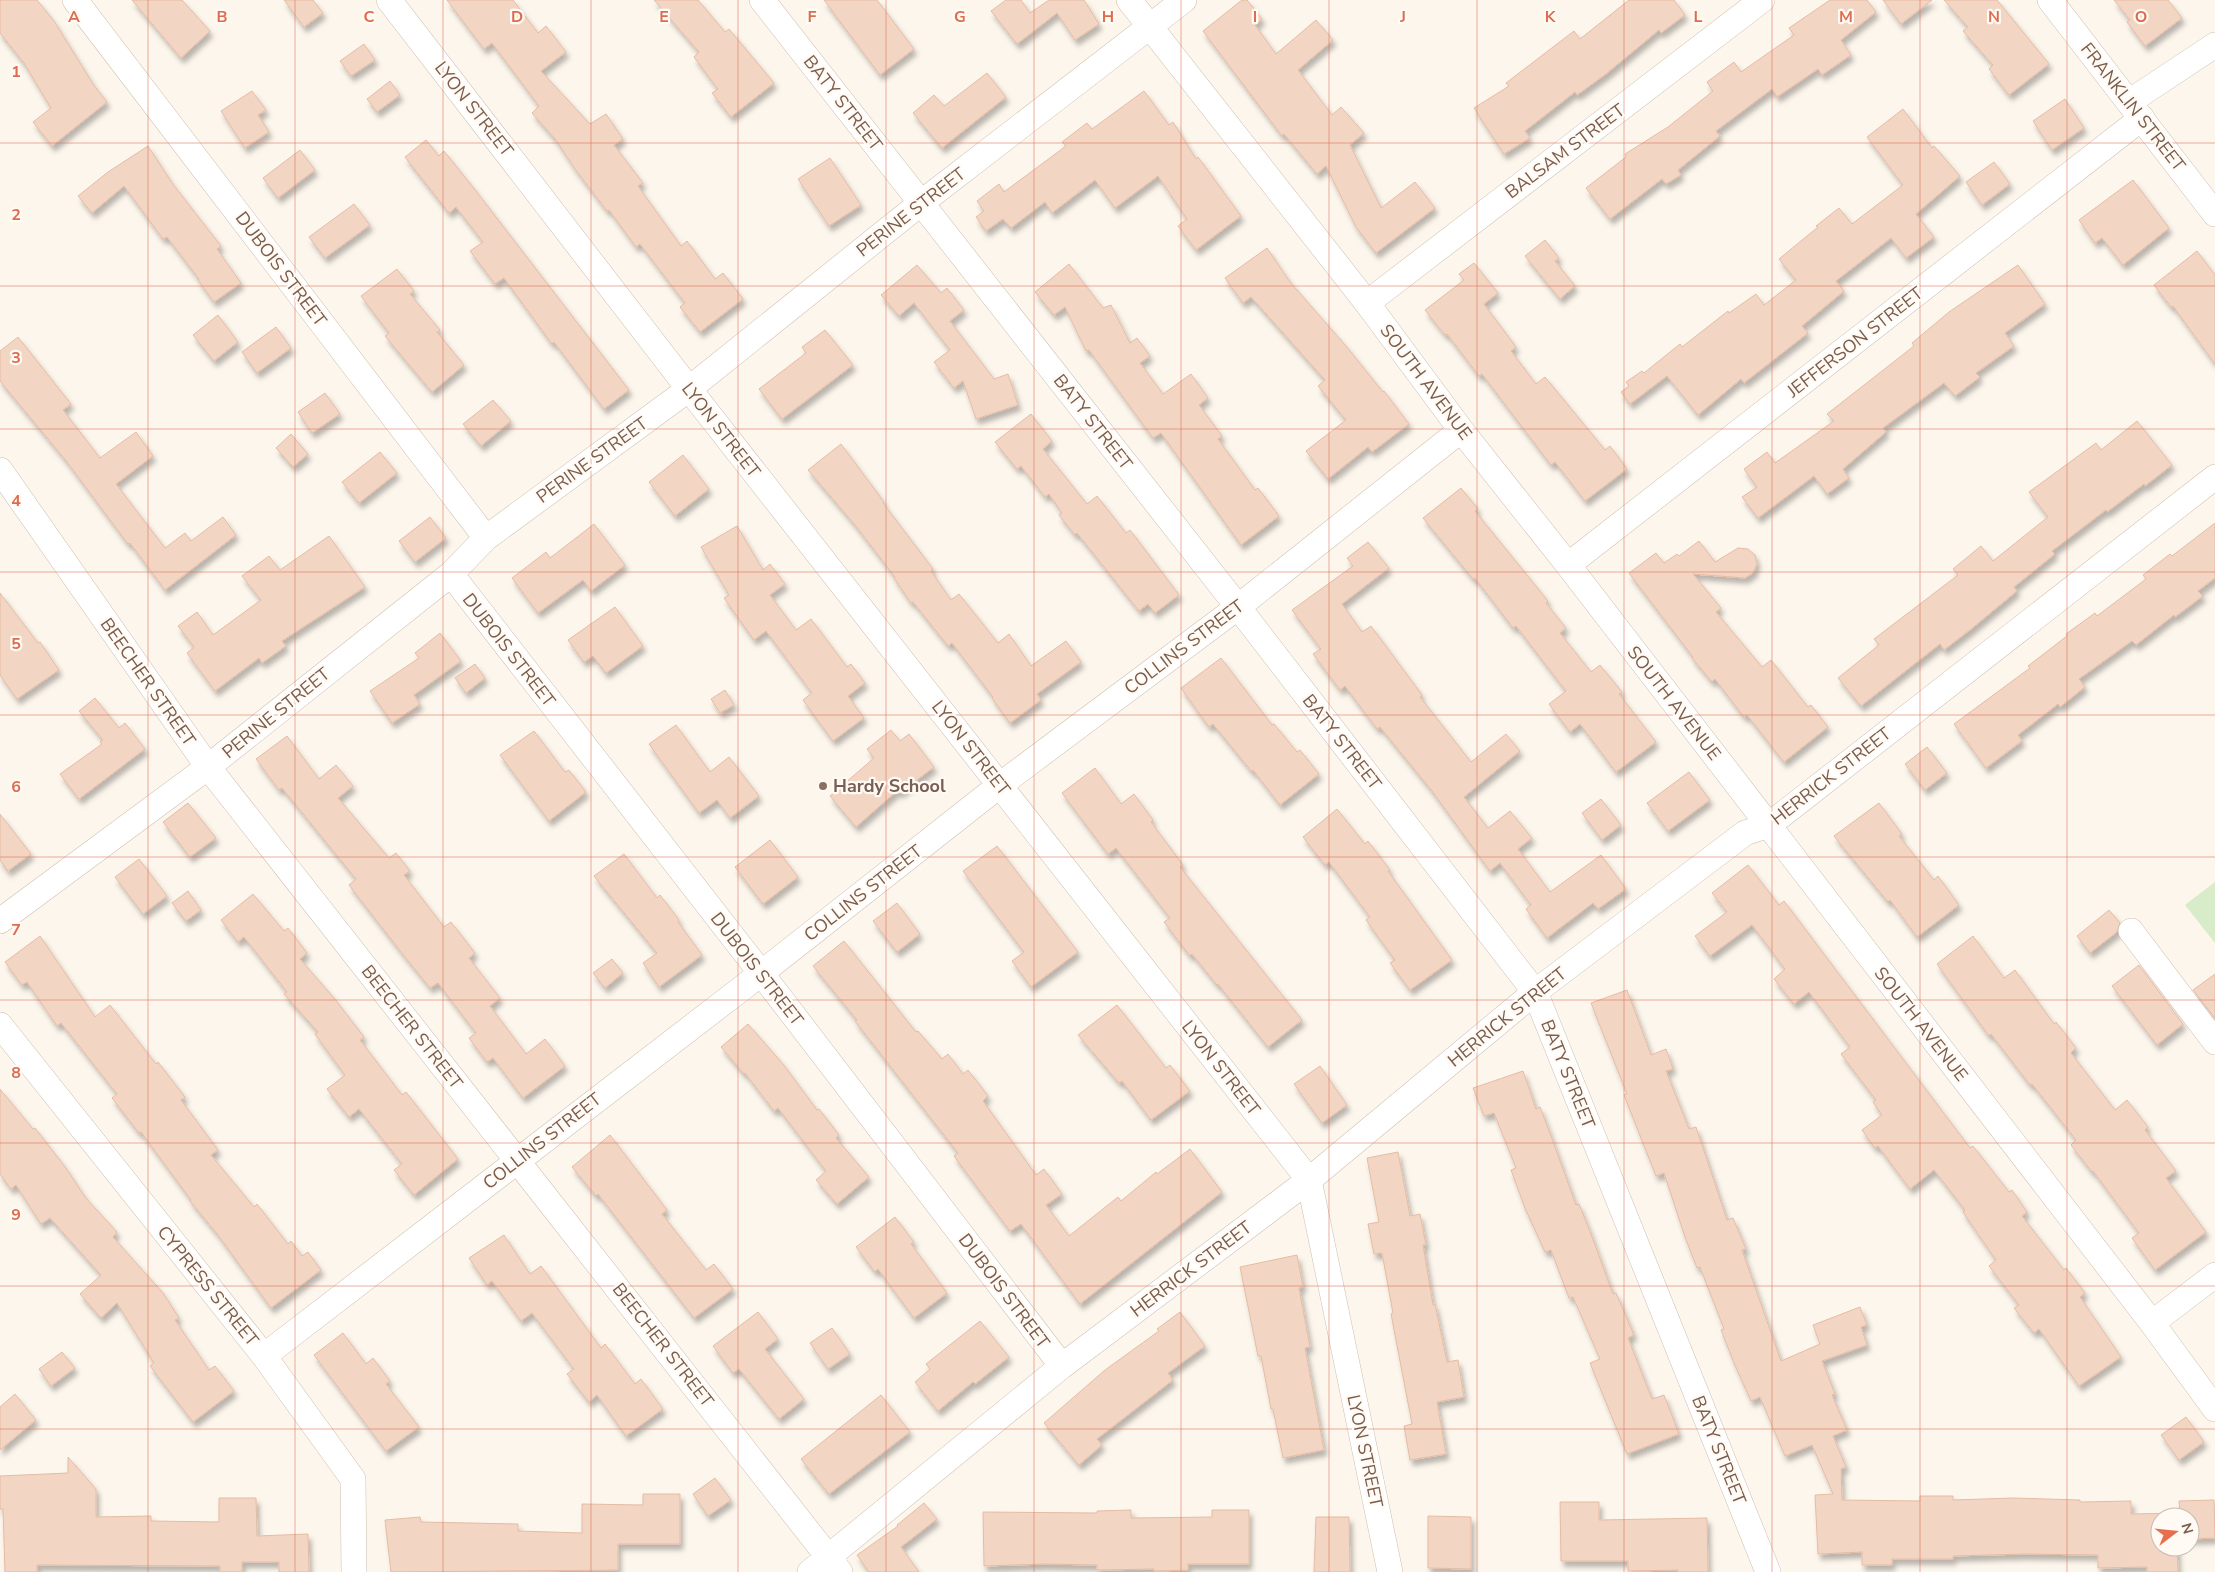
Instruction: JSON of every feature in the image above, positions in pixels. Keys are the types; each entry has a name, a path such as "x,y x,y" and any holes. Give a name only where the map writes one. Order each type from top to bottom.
{"street":[{"name":"DUBOIS STREET","path":"75,0 486,538"},
{"name":"LYON STREET","path":"389,0 689,389 1309,1180 1390,1572"},
{"name":"BATY STREET","path":"762,0 1238,607 1535,992 1768,1572"},
{"name":"SOUTH AVENUE","path":"1129,0 1367,302 1461,430 1568,565 2152,1323 2215,1408"},
{"name":"PERINE STREET","path":"0,920 208,767 451,574 486,538 689,389 921,203 1184,0"},
{"name":"BALSAM STREET","path":"1367,302 1762,0"},
{"name":"FRANKLIN STREET","path":"2050,0 2215,214"},
{"name":"JEFFERSON STREET","path":"1568,565 2215,45"},
{"name":"COLLINS STREET","path":"264,1356 1000,785 1238,607 1461,430"},
{"name":"BEECHER STREET","path":"0,470 208,767 834,1564"},
{"name":"HERRICK STREET","path":"810,1572 834,1564 1062,1366 1309,1180 1535,992 1746,833 1769,826 2215,477"},
{"name":"DUBOIS STREET","path":"451,574 1062,1366"},
{"path":"2131,931 2215,1042"},
{"name":"CYPRESS STREET","path":"0,1025 264,1356 353,1479 354,1572"},
{"path":"2152,1323 2215,1275"}],"green space":[{"path":"2215,882 2215,943 2185,905"}],"building":[{"path":"0,0 37,0 54,21 93,84 107,102 52,146 33,122 51,108 24,63 0,33"},
{"path":"132,0 182,0 210,31 181,58"},
{"path":"284,0 313,0 323,13 304,27"},
{"path":"447,0 513,0 538,33 546,26 566,52 541,71 590,124 606,114 623,139 614,145 643,183 638,186 681,246 687,241 715,279 723,273 743,299 700,332 680,307 685,303 640,244 636,247 609,210 607,211 575,169 556,140 532,113 539,106 492,43 484,49"},
{"path":"654,0 698,0 725,32 729,29 774,83 731,117 712,93 718,89 694,57 699,52"},
{"path":"824,0 877,0 914,49 880,75"},
{"path":"1006,0 1021,0 1030,13 1049,0 1084,0 1099,24 1075,40 1057,13 1017,44 991,11"},
{"path":"1242,0 1247,0 1262,19 1255,25 1276,54 1316,20 1333,40 1298,70 1332,115 1341,107 1364,133 1350,145 1381,208 1415,182 1435,208 1376,253 1356,227 1326,166 1317,174 1284,134 1282,136 1203,31"},
{"path":"1629,0 1674,0 1685,15 1661,33 1659,30 1606,74 1577,95 1575,92 1525,131 1530,138 1504,154 1474,108 1509,86 1506,83 1574,31 1580,39"},
{"path":"1830,0 1867,0 1876,12 1841,40 1851,55 1822,75 1818,69 1777,97 1772,89 1716,131 1720,136 1678,170 1681,175 1666,184 1662,179 1610,219 1586,188 1626,157 1625,154 1668,127 1713,91 1707,82 1734,62 1741,72 1794,35 1789,28"},
{"path":"1883,0 1932,0 1901,24"},
{"path":"1944,0 1997,0 2049,64 2009,95 1989,69 1993,65 1963,31 1968,27"},
{"path":"2114,0 2168,0 2182,18 2145,46 2127,22 2130,20"},
{"path":"364,44 375,60 351,76 340,61"},
{"path":"987,73 1006,97 942,148 913,113 934,95 944,106"},
{"path":"390,81 400,95 377,112 367,99"},
{"path":"252,91 266,110 258,115 269,132 245,148 221,111"},
{"path":"1144,91 1169,125 1173,122 1196,159 1198,157 1241,216 1196,250 1178,226 1187,219 1158,176 1115,208 1095,180 1052,213 1045,202 1011,228 1003,219 986,231 976,217 984,211 977,201 999,184 1004,192 1066,146 1062,142 1087,123 1092,129"},
{"path":"2065,99 2084,128 2052,150 2033,121"},
{"path":"1903,109 1932,148 1934,146 1960,176 1916,214 1934,237 1906,258 1891,238 1836,281 1844,291 1802,326 1808,333 1744,383 1741,379 1698,415 1667,376 1630,404 1621,392 1629,386 1626,382 1642,371 1644,373 1680,344 1682,347 1728,311 1729,313 1756,294 1764,305 1796,280 1779,259 1818,227 1816,226 1839,208 1852,224 1903,185 1867,137"},
{"path":"426,140 439,156 444,151 629,390 604,409 554,342 552,344 504,278 495,284 470,251 483,242 456,207 449,213 405,157"},
{"path":"148,146 172,183 221,246 217,249 241,283 214,302 167,237 163,239 124,186 92,213 78,196 108,172"},
{"path":"300,150 315,170 278,198 263,178"},
{"path":"830,158 861,205 829,226 798,179"},
{"path":"1994,162 2010,184 1982,205 1966,182"},
{"path":"2133,180 2169,228 2123,265 2102,238 2095,243 2079,220"},
{"path":"354,204 370,225 325,258 309,237"},
{"path":"1545,240 1559,258 1555,261 1575,286 1560,299 1525,256"},
{"path":"1267,248 1290,282 1384,391 1409,424 1372,452 1368,447 1328,479 1306,451 1346,420 1318,386 1325,380 1251,297 1243,303 1225,278"},
{"path":"2197,251 2215,275 2215,364 2173,306 2171,307 2154,285"},
{"path":"1474,263 1498,293 1484,304 1516,347 1511,351 1536,384 1545,377 1605,450 1610,446 1627,469 1585,501 1555,462 1551,465 1482,374 1479,376 1447,334 1445,335 1425,310 1464,280 1459,274"},
{"path":"1069,264 1103,308 1111,305 1130,343 1137,338 1150,356 1140,363 1163,394 1191,374 1208,398 1199,405 1222,436 1218,439 1255,490 1258,488 1279,516 1241,545 1161,433 1153,438 1089,350 1086,351 1065,307 1054,315 1035,292"},
{"path":"917,265 941,293 947,288 964,310 950,321 994,379 1008,374 1018,405 976,419 963,381 954,388 934,362 950,350 914,303 899,316 881,295"},
{"path":"2018,265 2045,304 2005,333 2014,346 1976,373 1980,377 1955,396 1944,383 1883,428 1886,432 1843,469 1849,478 1827,494 1814,476 1758,518 1742,497 1757,487 1744,469 1767,452 1775,463 1834,421 1827,414 1914,346 1912,343 1949,312"},
{"path":"397,269 414,291 410,294 440,330 437,332 464,365 432,392 385,336 389,333 361,296"},
{"path":"218,315 238,342 214,361 193,335"},
{"path":"276,327 291,348 257,373 242,352"},
{"path":"825,330 853,365 782,419 759,389 806,353 802,347"},
{"path":"18,337 71,404 63,410 100,458 136,432 153,456 116,484 165,548 185,533 191,541 223,517 236,535 165,590 67,462 0,381 0,351"},
{"path":"325,393 340,414 312,433 298,412"},
{"path":"493,400 511,421 481,446 463,424"},
{"path":"1031,414 1052,441 1043,449 1087,504 1097,496 1126,533 1130,530 1179,595 1155,613 1148,604 1139,611 1077,533 1075,535 1059,515 1062,513 1049,494 1045,497 1021,466 1017,469 995,442"},
{"path":"2137,421 2172,465 2107,512 2106,510 2052,551 2055,554 2014,587 2017,591 1970,630 1944,650 1940,644 1861,706 1838,678 1879,645 1874,639 1958,575 1953,569 1981,546 1993,561 2048,517 2029,492 2096,443 2101,450"},
{"path":"291,434 308,454 293,467 276,448"},
{"path":"841,444 933,569 931,571 951,600 959,594 998,643 1009,634 1031,666 1066,641 1081,662 1037,694 1041,700 1010,723 952,643 948,646 913,602 911,603 895,577 855,525 808,470"},
{"path":"380,452 397,473 359,503 342,482"},
{"path":"683,455 709,489 675,516 649,482"},
{"path":"1461,488 1478,509 1475,511 1548,601 1546,603 1566,628 1560,633 1591,672 1600,665 1622,692 1619,694 1656,742 1616,772 1580,724 1570,732 1549,704 1566,691 1516,626 1513,628 1475,578 1474,580 1423,518"},
{"path":"430,517 446,538 415,562 399,541"},
{"path":"2215,523 2215,578 2198,591 2203,596 2175,617 2174,615 2136,645 2132,641 2079,679 2085,687 2060,707 2058,704 2018,735 2022,741 1986,768 1954,724 2030,668 2028,666 2067,636 2066,634 2095,613 2097,616 2146,579 2143,575 2170,554 2172,556"},
{"path":"594,524 625,565 591,591 583,580 538,613 512,578 546,552 550,558"},
{"path":"737,526 763,570 770,564 785,584 770,595 796,630 811,619 847,667 851,664 865,683 848,696 864,718 833,741 803,700 812,693 766,631 754,640 724,598 729,595 701,547"},
{"path":"329,536 365,587 282,641 286,646 262,663 259,658 215,691 187,653 194,647 178,626 197,612 213,635 261,600 242,576 269,556 280,570"},
{"path":"1699,541 1715,562 1738,548 1748,549 1755,555 1757,564 1753,573 1745,578 1693,574 1721,608 1716,612 1762,667 1771,660 1808,707 1811,705 1828,727 1784,762 1747,715 1744,717 1715,679 1712,682 1692,658 1629,573 1656,553 1664,563 1677,554 1679,556"},
{"path":"1368,542 1389,568 1342,604 1362,632 1371,626 1422,695 1420,697 1471,762 1506,734 1520,751 1464,797 1488,828 1510,811 1532,838 1518,849 1550,892 1601,855 1626,889 1598,909 1593,903 1547,938 1526,909 1531,905 1500,863 1490,871 1432,791 1380,727 1377,729 1345,686 1340,690 1313,654 1321,649 1292,610 1353,566 1347,558"},
{"path":"0,593 38,643 40,642 59,670 17,699 0,675"},
{"path":"615,607 643,646 606,673 593,656 584,662 568,640"},
{"path":"440,633 461,661 414,695 420,704 392,723 370,691 419,658 415,653"},
{"path":"1221,658 1272,725 1274,724 1297,752 1300,750 1319,774 1280,805 1253,770 1252,772 1213,724 1209,727 1181,688"},
{"path":"475,664 485,678 466,693 455,678"},
{"path":"725,690 734,705 720,713 711,699"},
{"path":"95,698 119,728 125,723 145,749 79,799 60,774 102,744 100,742 103,740 79,711"},
{"path":"676,725 710,772 729,757 759,796 730,818 717,800 699,813 649,744"},
{"path":"891,730 900,741 909,734 934,767 900,793 898,790 856,827 830,796 874,758 867,749"},
{"path":"534,731 565,772 569,770 586,792 549,821 500,755"},
{"path":"287,736 319,779 336,765 353,786 338,798 389,858 396,853 410,871 404,875 444,927 451,922 475,953 469,958 500,998 490,1006 526,1054 545,1039 565,1066 523,1098 493,1058 487,1062 469,1038 476,1033 438,983 430,988 349,885 356,879 282,788 279,790 256,759"},
{"path":"1927,747 1947,773 1925,790 1905,764"},
{"path":"1095,768 1121,804 1134,794 1153,820 1151,822 1183,865 1180,867 1302,1020 1268,1047 1218,984 1192,954 1190,956 1164,922 1170,918 1116,848 1108,854 1062,793"},
{"path":"1689,772 1710,800 1668,831 1647,803"},
{"path":"1601,799 1621,825 1602,840 1582,813"},
{"path":"188,803 216,838 190,857 163,822"},
{"path":"1879,803 1902,834 1899,836 1934,880 1938,876 1959,905 1917,937 1890,900 1888,902 1834,836"},
{"path":"1337,809 1365,844 1368,841 1452,960 1410,990 1390,963 1395,960 1366,920 1370,917 1329,862 1325,865 1303,837"},
{"path":"0,814 31,854 8,871 0,860"},
{"path":"770,840 798,877 763,904 735,867"},
{"path":"997,846 1078,952 1031,987 1012,961 1024,952 963,871"},
{"path":"624,854 657,898 660,895 702,955 659,987 643,963 657,953 594,876"},
{"path":"139,859 167,896 143,914 115,877"},
{"path":"1748,865 1779,905 1784,901 1970,1148 1973,1146 2009,1192 2012,1190 2027,1212 2022,1216 2064,1270 2066,1268 2085,1293 2080,1297 2121,1357 2079,1386 2039,1329 2034,1333 2014,1308 2019,1305 1989,1266 1996,1260 1963,1212 1965,1210 1934,1170 1910,1189 1878,1146 1875,1148 1862,1130 1882,1115 1873,1102 1876,1100 1841,1054 1850,1047 1809,992 1794,1004 1774,979 1785,969 1752,925 1710,956 1695,936 1727,912 1712,893"},
{"path":"188,891 201,910 186,921 172,903"},
{"path":"253,894 284,931 288,928 307,953 300,959 334,998 364,1037 360,1040 402,1095 406,1092 458,1159 414,1195 394,1170 402,1164 359,1109 349,1117 327,1089 345,1075 315,1034 318,1032 284,994 287,992 244,937 238,942 221,920"},
{"path":"897,903 920,934 897,952 873,921"},
{"path":"2109,910 2120,923 2117,932 2090,953 2077,936"},
{"path":"40,936 95,1017 110,1005 156,1064 158,1062 185,1097 181,1100 218,1150 211,1155 254,1207 257,1204 288,1244 291,1241 302,1256 308,1252 321,1270 271,1308 218,1235 190,1201 141,1132 139,1133 112,1098 117,1094 61,1023 57,1026 27,982 22,985 5,962"},
{"path":"1973,936 2004,978 2015,970 2054,1024 2056,1022 2076,1048 2071,1053 2115,1110 2127,1100 2148,1127 2145,1130 2176,1171 2166,1178 2206,1232 2155,1270 2132,1238 2139,1233 2093,1171 2071,1145 2076,1140 1991,1034 1989,1036 1937,964"},
{"path":"844,941 916,1032 918,1031 942,1059 948,1054 963,1074 968,1070 988,1096 983,1101 1036,1175 1044,1169 1062,1194 1046,1205 1069,1236 1118,1197 1121,1201 1156,1172 1157,1174 1190,1149 1222,1192 1080,1304 1021,1224 1010,1231 954,1156 958,1153 855,1021 857,1020 813,966"},
{"path":"612,959 623,973 605,988 593,973"},
{"path":"2139,965 2183,1024 2157,1045 2112,986"},
{"path":"2215,974 2215,1018 2193,990"},
{"path":"1627,990 1651,1055 1666,1049 1673,1069 1666,1071 1689,1129 1696,1127 1727,1220 1733,1218 1746,1249 1742,1250 1781,1361 1820,1344 1813,1325 1860,1307 1867,1325 1861,1327 1867,1345 1822,1361 1835,1394 1832,1395 1847,1430 1833,1436 1846,1467 1841,1469 1842,1500 1920,1501 1920,1496 1953,1496 1953,1500 2013,1498 2080,1500 2080,1502 2131,1501 2131,1514 2150,1514 2150,1557 2177,1557 2178,1572 2147,1572 2147,1567 2098,1568 2098,1555 2024,1554 1953,1556 1953,1559 1892,1559 1892,1565 1862,1565 1862,1552 1818,1554 1815,1495 1833,1494 1812,1445 1785,1456 1760,1397 1751,1401 1721,1330 1724,1329 1700,1267 1697,1268 1685,1237 1664,1173 1656,1176 1624,1095 1627,1094 1591,1003"},
{"path":"1117,1005 1166,1068 1170,1065 1190,1091 1151,1120 1122,1081 1119,1083 1078,1035"},
{"path":"748,1024 783,1064 817,1110 819,1109 839,1135 836,1138 869,1177 837,1204 816,1180 826,1171 778,1108 774,1111 745,1073 721,1047"},
{"path":"1320,1066 1347,1105 1322,1123 1294,1084"},
{"path":"1523,1071 1536,1109 1540,1107 1576,1205 1579,1204 1613,1294 1616,1293 1634,1335 1628,1338 1652,1399 1664,1395 1679,1434 1627,1454 1590,1363 1600,1359 1573,1297 1569,1298 1551,1250 1545,1252 1525,1208 1511,1170 1516,1168 1494,1113 1484,1116 1473,1088"},
{"path":"0,1089 33,1129 35,1128 66,1168 85,1197 117,1232 113,1237 163,1293 179,1318 175,1320 209,1370 215,1366 234,1391 193,1422 150,1366 154,1363 117,1303 101,1318 80,1294 101,1275 50,1218 41,1224 16,1185 11,1189 0,1174"},
{"path":"610,1135 667,1210 662,1214 706,1270 714,1264 733,1289 694,1318 598,1194 596,1196 572,1167"},
{"path":"1398,1152 1410,1216 1420,1214 1426,1245 1423,1245 1433,1305 1435,1304 1447,1362 1458,1360 1464,1397 1437,1402 1446,1454 1410,1460 1404,1426 1412,1424 1391,1314 1393,1313 1382,1253 1374,1254 1368,1224 1379,1222 1367,1158"},
{"path":"895,1217 914,1242 911,1244 947,1293 914,1318 878,1269 875,1272 856,1247"},
{"path":"504,1235 530,1274 541,1266 601,1348 605,1344 635,1384 641,1379 663,1409 626,1436 597,1395 589,1402 567,1374 574,1369 532,1313 521,1321 492,1281 487,1285 469,1258"},
{"path":"1297,1255 1303,1287 1299,1288 1310,1347 1305,1348 1324,1450 1283,1458 1261,1356 1258,1356 1240,1267"},
{"path":"758,1312 778,1339 765,1349 804,1399 779,1419 739,1369 733,1373 713,1346"},
{"path":"1180,1312 1205,1346 1168,1373 1173,1380 1097,1439 1102,1445 1079,1465 1044,1423 1105,1370 1159,1331 1157,1329"},
{"path":"980,1321 1009,1357 975,1384 973,1382 938,1411 915,1382 930,1369 926,1364"},
{"path":"832,1328 850,1354 828,1369 810,1343"},
{"path":"343,1333 366,1364 373,1358 390,1381 386,1384 419,1427 386,1451 314,1355"},
{"path":"62,1352 75,1368 51,1386 39,1369"},
{"path":"15,1394 36,1420 0,1450 0,1407"},
{"path":"881,1395 910,1432 829,1494 801,1459"},
{"path":"2186,1417 2204,1442 2179,1460 2161,1435"},
{"path":"68,1457 96,1489 96,1517 151,1516 151,1521 219,1522 219,1498 256,1498 257,1536 308,1534 309,1572 279,1572 279,1562 242,1562 242,1572 220,1572 220,1566 37,1565 37,1572 5,1572 3,1509 0,1509 0,1476 68,1473"},
{"path":"715,1478 731,1500 708,1516 693,1494"},
{"path":"643,1494 680,1494 680,1544 618,1544 618,1570 391,1572 385,1520 420,1517 421,1522 518,1524 518,1531 582,1533 582,1504 643,1505"},
{"path":"2214,1500 2215,1538 2200,1539 2200,1507 2180,1507 2179,1501"},
{"path":"1560,1502 1599,1502 1599,1520 1707,1518 1708,1572 1678,1572 1678,1570 1628,1571 1628,1561 1561,1561"},
{"path":"924,1503 937,1519 901,1547 919,1572 869,1572 857,1555 898,1526"},
{"path":"1131,1510 1131,1518 1212,1517 1212,1510 1249,1510 1249,1564 1188,1564 1188,1570 1154,1571 1154,1569 1097,1570 1097,1565 984,1566 983,1512 1097,1513 1097,1511"},
{"path":"1428,1516 1471,1517 1471,1569 1428,1568"},
{"path":"1316,1517 1349,1517 1350,1572 1314,1572"}],"place":[{"name":"Hardy School","path":"823,786"}]}
